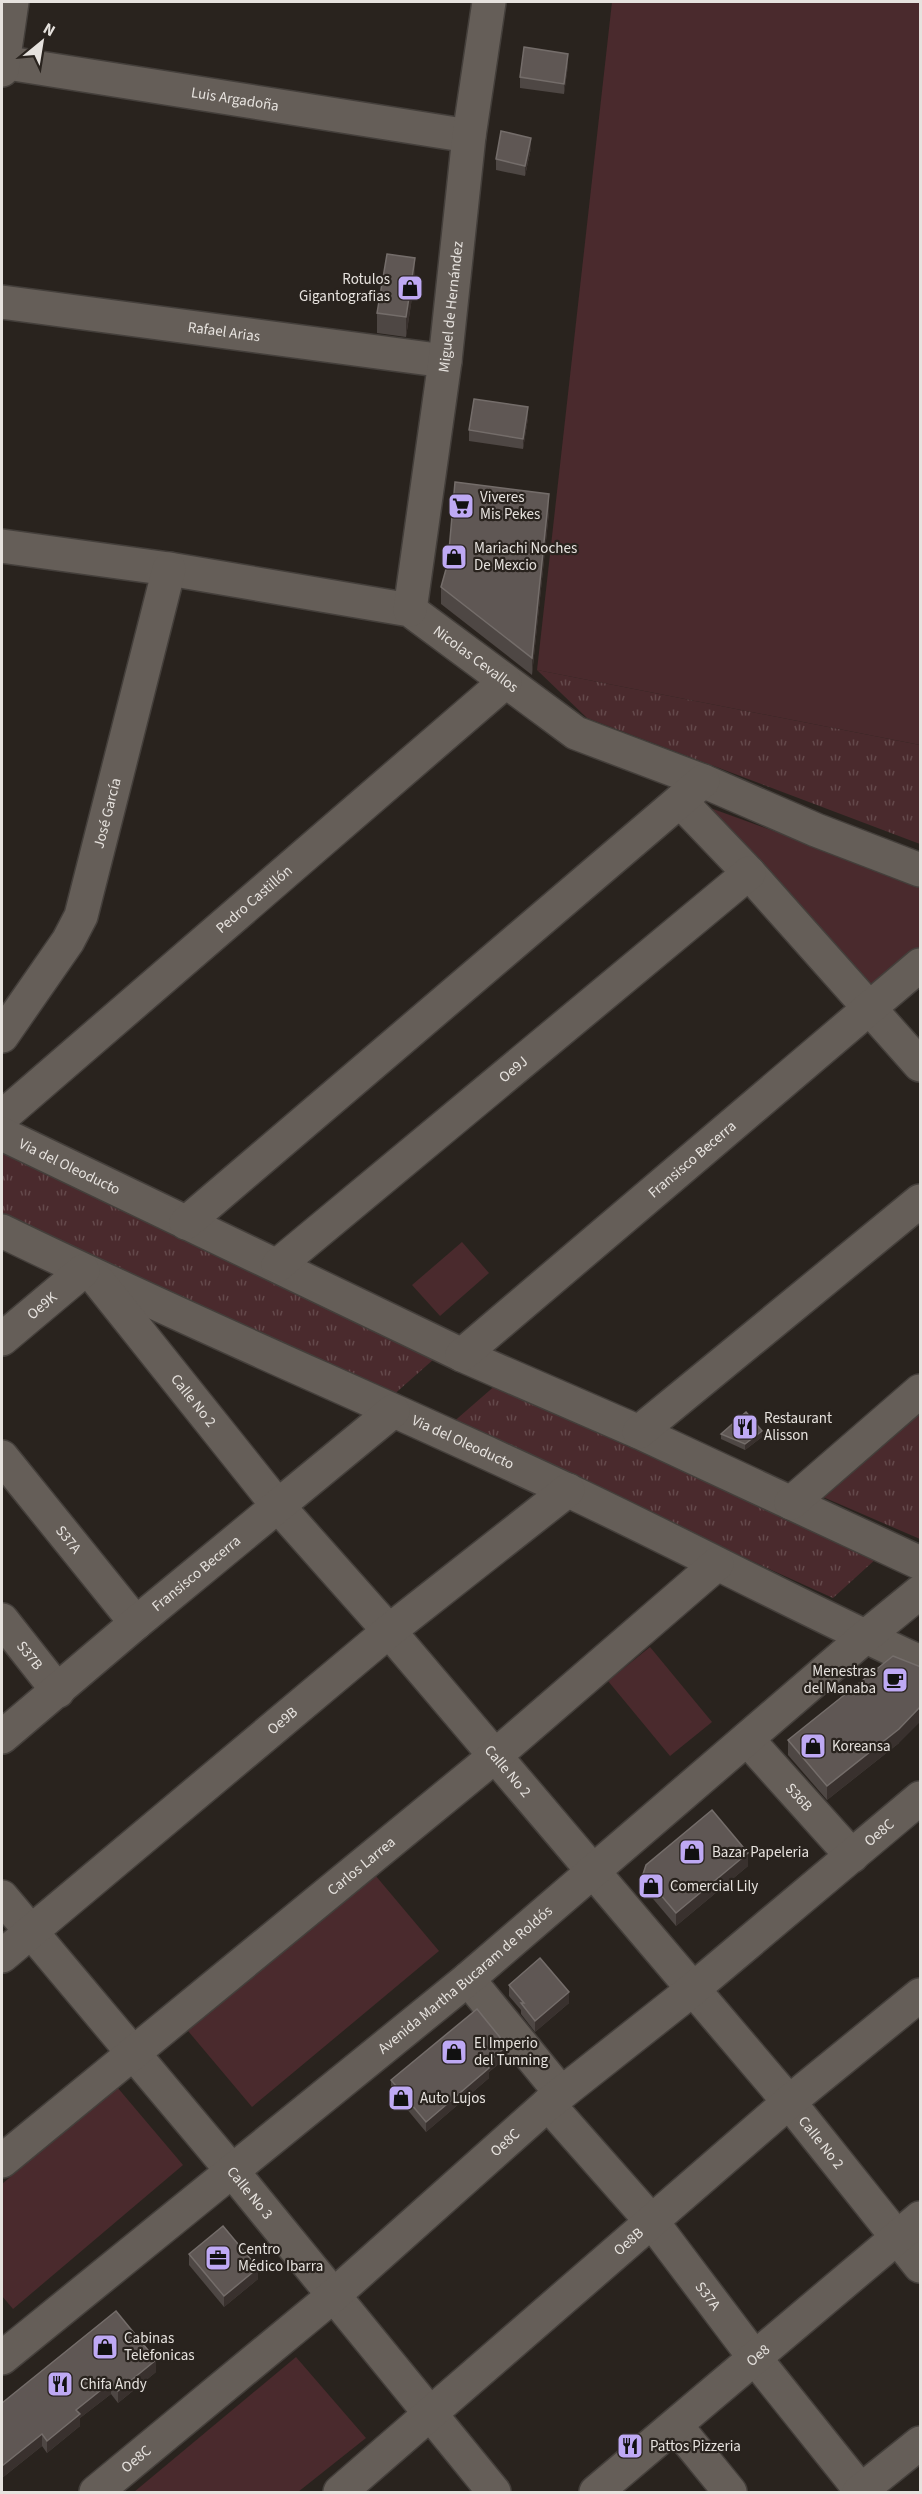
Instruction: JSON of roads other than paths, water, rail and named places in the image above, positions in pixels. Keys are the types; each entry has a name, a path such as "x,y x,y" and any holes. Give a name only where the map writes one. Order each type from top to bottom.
{"street":[{"path":"2,70 12,2"},
{"name":"Miguel de Hernández","path":"410,610 445,361 469,136 489,2"},
{"name":"Luis Argadoña","path":"2,62 469,136"},
{"name":"Rafael Arias","path":"2,302 445,361"},
{"name":"Nicolas Cevallos","path":"2,546 169,569 410,610 576,733 691,791 816,830 921,870"},
{"name":"José García","path":"2,1036 69,941 81,916 169,569"},
{"name":"Pedro Castillón","path":"2,1118 505,682"},
{"path":"186,1223 691,791 749,873 921,1065"},
{"name":"Oe9J","path":"278,1265 749,873"},
{"name":"Fransisco Becerra","path":"462,1355 869,1007 921,966"},
{"name":"Via del Oleoducto","path":"2,1134 462,1355 639,1432 921,1563"},
{"path":"639,1432 921,1201"},
{"name":"Via del Oleoducto","path":"2,1231 89,1274 568,1490 921,1662"},
{"name":"Oe9K","path":"2,1339 89,1274"},
{"name":"Calle No 2","path":"89,1274 278,1506 389,1631 692,1990 789,2102 909,2228 921,2266"},
{"path":"791,1503 921,1391"},
{"name":"Fransisco Becerra","path":"2,1737 393,1411"},
{"name":"S37A","path":"2,1457 136,1623"},
{"name":"Oe9B","path":"2,1956 389,1631 568,1490"},
{"name":"Carlos Larrea","path":"2,2161 495,1756 717,1564"},
{"name":"Avenida Martha Bucaram de Roldós","path":"2,2358 468,1979 865,1636 921,1592"},
{"name":"S37B","path":"2,1620 58,1691"},
{"name":"S36B","path":"747,1739 852,1856"},
{"name":"Oe8C","path":"96,2493 333,2296 555,2098 692,1990 919,1803"},
{"name":"Calle No 3","path":"2,1897 233,2172 494,2493"},
{"name":"S37A","path":"468,1979 555,2098 861,2492"},
{"name":"Oe8B","path":"340,2493 653,2223 789,2102 921,1995"},
{"name":"Oe8","path":"596,2493 677,2427 754,2357 909,2228"},
{"path":"677,2427 730,2493"},
{"path":"861,2492 921,2443"}],"place":[{"name":"Rotulos Gigantografias","path":"410,288"},
{"name":"Viveres Mis Pekes","path":"461,506"},
{"name":"Mariachi Noches De Mexcio","path":"454,557"},
{"name":"Restaurant Alisson","path":"745,1427"},
{"name":"Menestras del Manaba","path":"895,1680"},
{"name":"Koreansa","path":"813,1746"},
{"name":"Bazar Papeleria","path":"692,1852"},
{"name":"Comercial Lily","path":"651,1886"},
{"name":"El Imperio del Tunning","path":"454,2052"},
{"name":"Auto Lujos","path":"401,2098"},
{"name":"Centro Médico Ibarra","path":"218,2258"},
{"name":"Cabinas Telefonicas","path":"105,2347"},
{"name":"Chifa Andy","path":"60,2384"},
{"name":"Pattos Pizzeria","path":"630,2446"}]}
